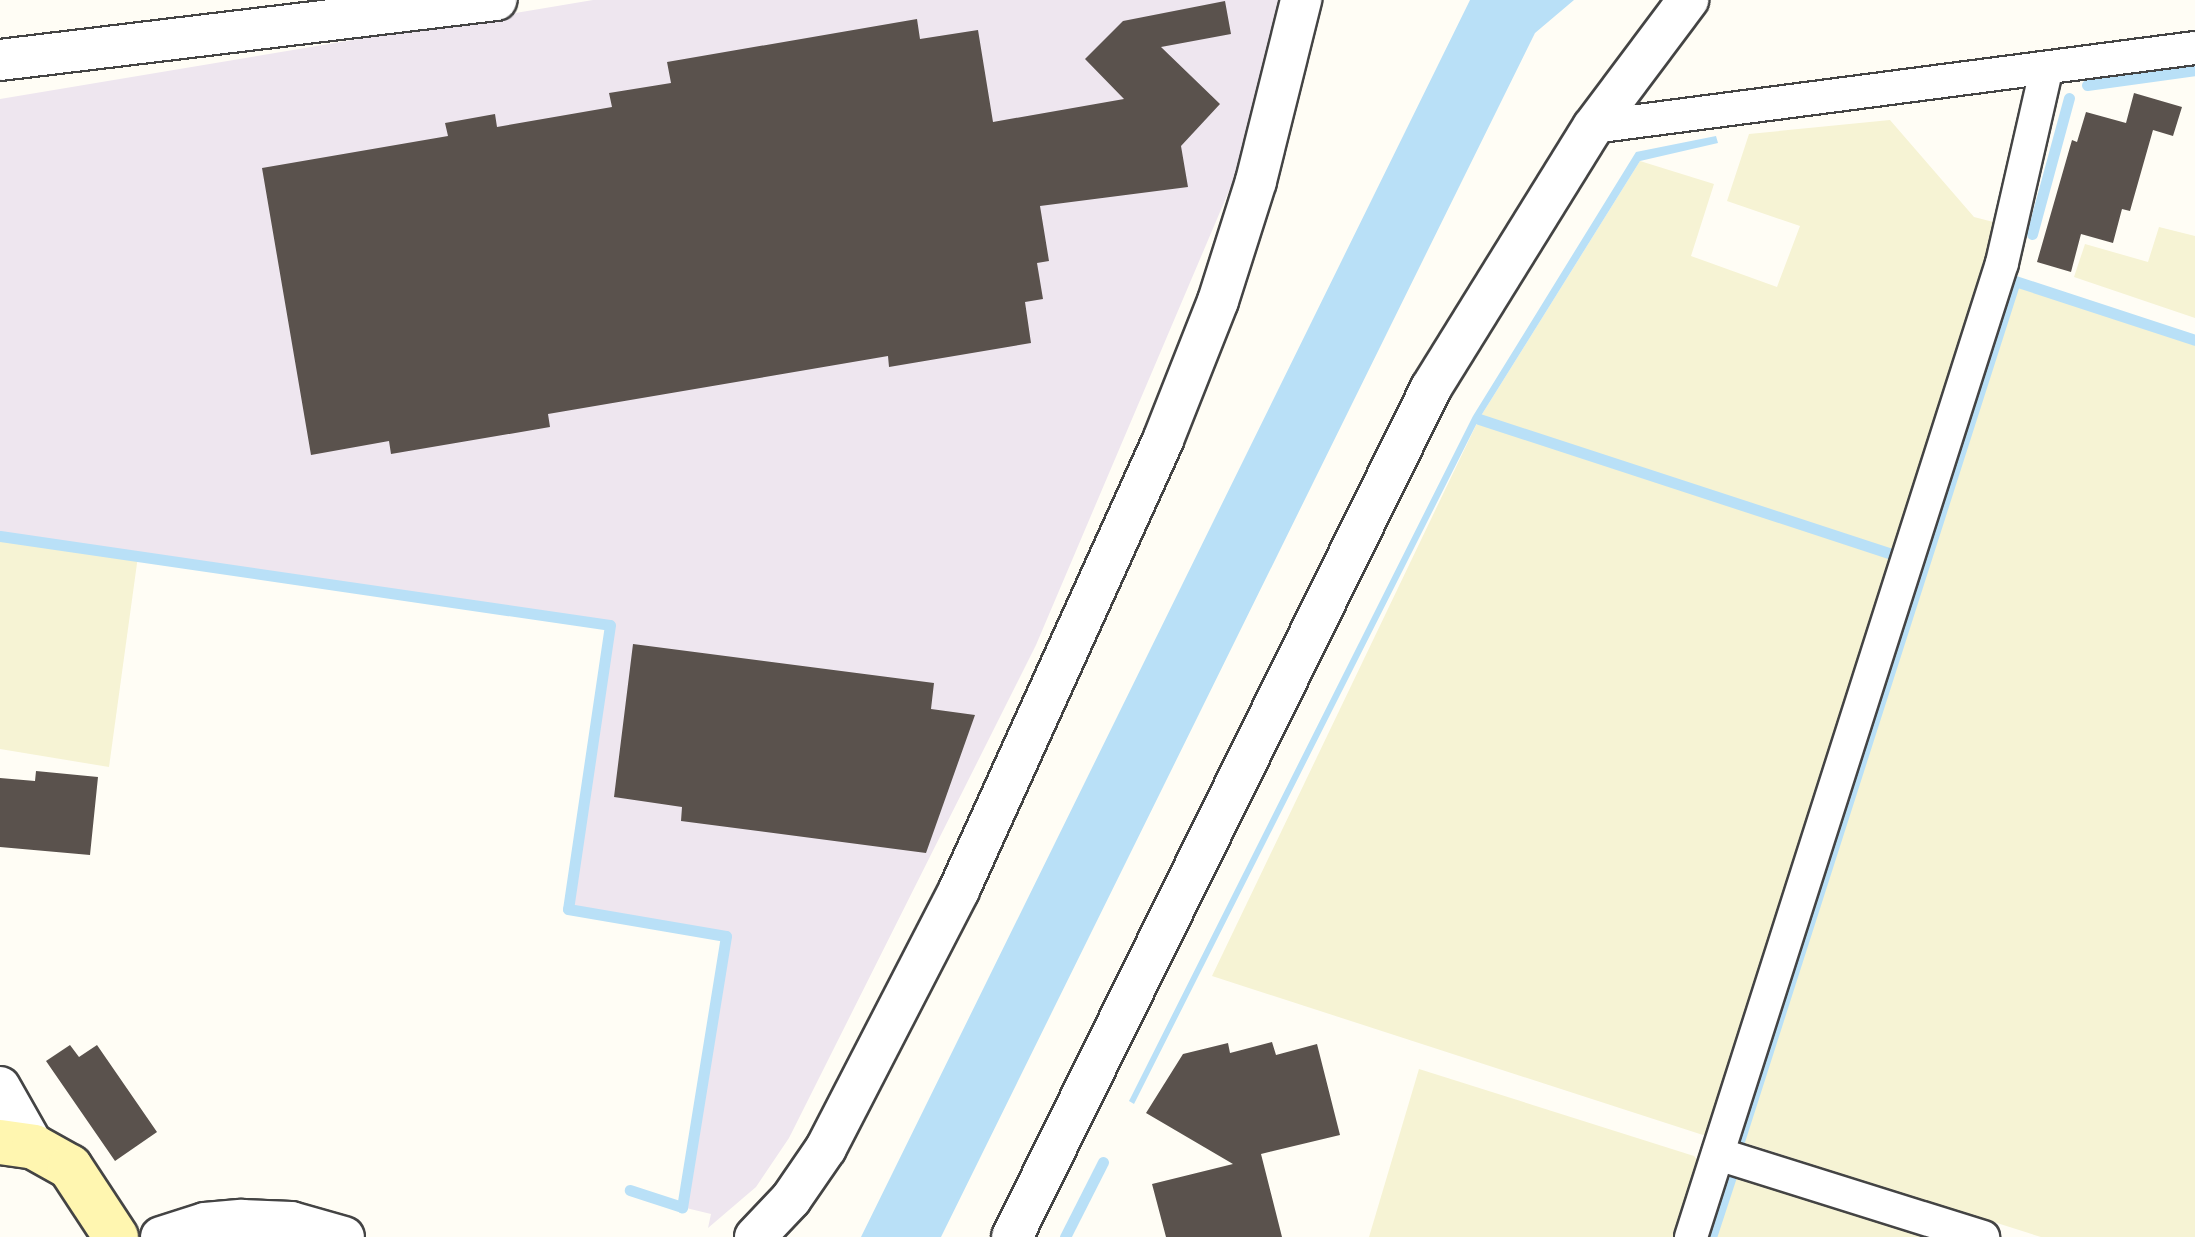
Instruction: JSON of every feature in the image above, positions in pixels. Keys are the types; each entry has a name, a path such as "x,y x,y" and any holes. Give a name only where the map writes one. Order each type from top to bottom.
{"main road":[{"path":"17,1144 70,1167 116,1237"}],"street":[{"path":"0,60 496,0"},
{"path":"755,1237 791,1199 826,1148 952,904 1163,440 1218,301 1252,196 1293,51 1301,0"},
{"path":"1012,1237 1431,388 1593,127 1688,0"},
{"path":"1593,127 2046,71 2195,48"},
{"path":"1691,1237 2002,263 2046,71"},
{"path":"0,1087 17,1144"},
{"path":"1718,1154 1983,1237"},
{"path":"161,1237 205,1223 242,1220 291,1222 344,1237"}],"shaded area":[{"path":"593,0 1279,0 1234,179 1036,645 789,1138 756,1187 708,1228 711,1214 682,1207 726,936 568,909 609,626 0,536 0,99"},
{"path":"1890,120 1974,217 2001,224 1713,1131 1703,1135 1212,976 1479,419 1640,161 1714,184 1691,256 1777,287 1800,226 1727,201 1749,134"},
{"path":"2159,227 2195,236 2195,318 2074,277 2085,244 2148,262"},
{"path":"2015,281 2195,340 2195,1237 2041,1237 1739,1141"},
{"path":"0,536 138,556 109,767 0,749"},
{"path":"1419,1069 1694,1156 1703,1166 1679,1237 1369,1237"},
{"path":"1732,1173 1933,1237 1711,1237"}],"water":[{"path":"1470,0 1574,0 1535,33 941,1237 861,1237"},
{"path":"1716,136 1718,143 1640,161 1479,419 1134,1104 1129,1101 1473,416 1636,152"}],"building":[{"path":"1225,1 1231,34 1161,47 1220,104 1181,146 1188,187 1040,206 1049,261 1037,263 1043,299 1025,302 1031,343 889,367 888,356 548,414 550,427 391,454 389,441 311,455 262,168 448,136 445,123 495,114 497,127 612,107 609,93 671,83 667,62 917,19 920,39 978,30 993,122 1124,99 1085,59 1123,21"},
{"path":"2134,93 2182,107 2173,136 2153,130 2130,211 2122,209 2113,243 2081,234 2071,272 2037,262 2072,140 2077,142 2086,112 2126,123"},
{"path":"633,644 934,683 931,709 975,715 926,853 681,821 682,807 614,797"},
{"path":"36,771 98,777 90,855 0,847 0,778 35,781"},
{"path":"1272,1042 1276,1055 1317,1044 1340,1135 1261,1154 1282,1237 1166,1237 1152,1184 1233,1164 1146,1113 1183,1054 1228,1043 1230,1053"},
{"path":"70,1045 79,1057 97,1045 157,1132 115,1161 46,1061"}],"waterway":[{"path":"2087,85 2195,70"},
{"path":"2032,234 2069,98"},
{"path":"1739,1141 2015,281 2195,340"},
{"path":"1479,419 1889,553"},
{"path":"0,536 610,625 568,909 726,936 682,1207 630,1190"},
{"path":"1065,1237 1103,1162"},
{"path":"1711,1237 1732,1173"}]}
